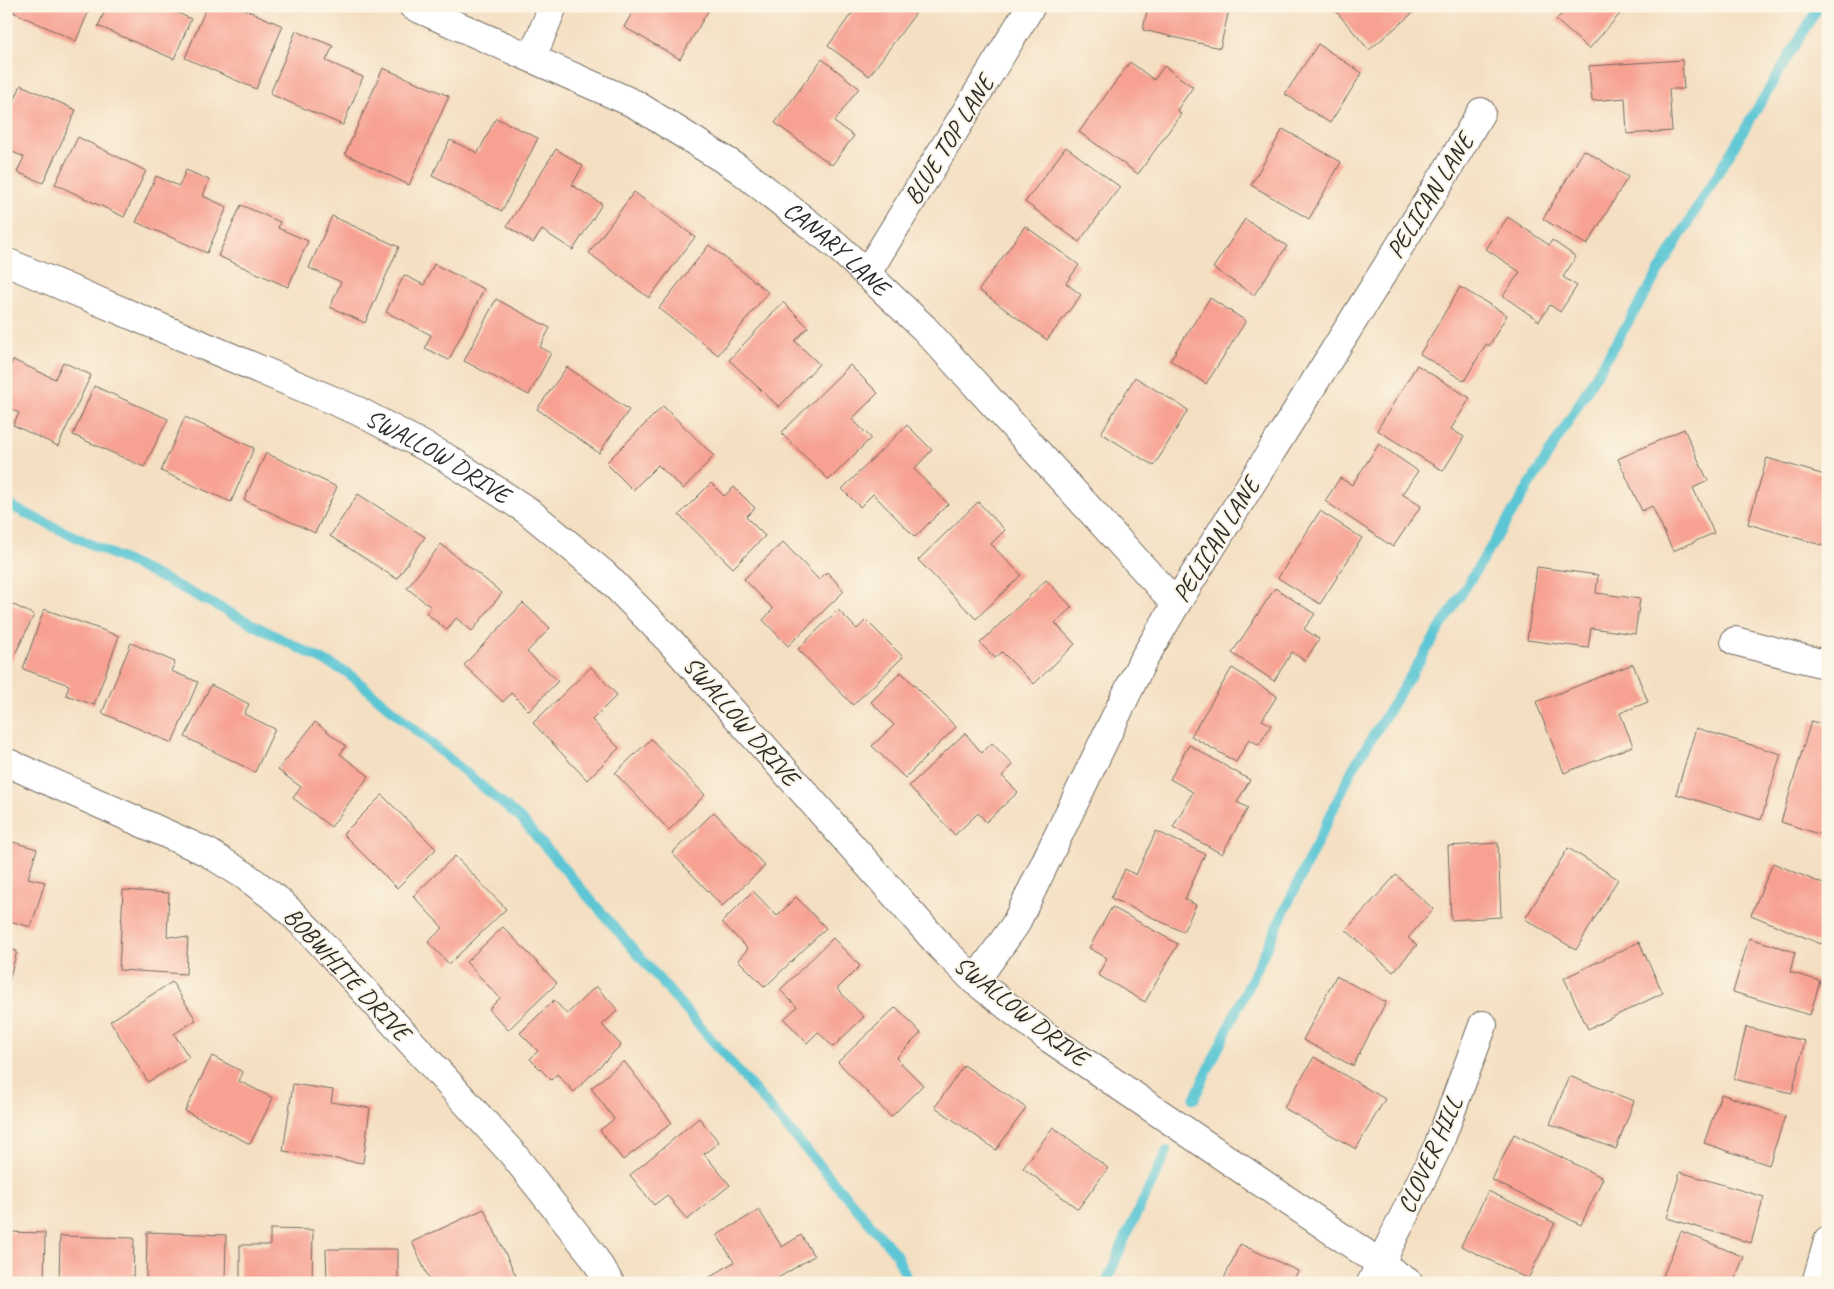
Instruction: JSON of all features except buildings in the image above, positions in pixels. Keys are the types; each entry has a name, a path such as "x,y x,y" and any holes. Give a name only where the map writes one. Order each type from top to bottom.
{"street":[{"name":"CANARY LANE","path":"413,6 635,104 739,169 836,245 924,328 1176,604"},
{"path":"532,58 553,6"},
{"name":"BLUE TOP LANE","path":"866,273 1031,6"},
{"name":"PELICAN LANE","path":"975,981 1015,925 1142,662 1176,604 1482,112"},
{"name":"SWALLOW DRIVE","path":"6,262 358,411 445,456 528,511 604,574 669,640 941,947 975,981 1046,1036 1376,1273 1408,1283"},
{"path":"1735,640 1828,665"},
{"name":"BOBWHITE DRIVE","path":"6,762 207,852 244,875 279,901 310,931 512,1152 591,1253 610,1283"},
{"name":"CLOVER HILL","path":"1376,1273 1439,1144 1483,1025"},
{"path":"1816,1283 1828,1241"}],"waterway":[{"path":"1194,1099 1353,768 1545,460 1819,6"},
{"path":"6,504 160,577 348,673 522,820 896,1254 909,1283"},
{"path":"1106,1283 1126,1236 1167,1151"}]}
